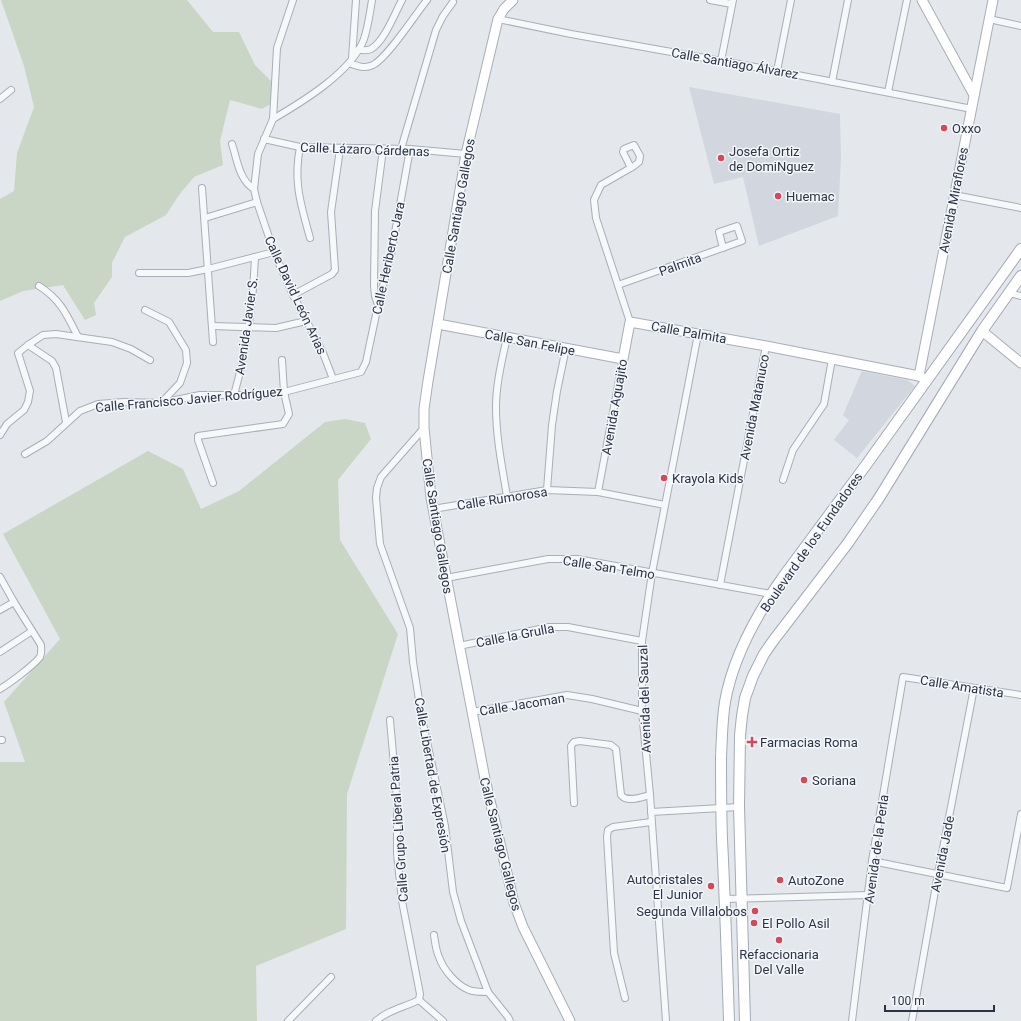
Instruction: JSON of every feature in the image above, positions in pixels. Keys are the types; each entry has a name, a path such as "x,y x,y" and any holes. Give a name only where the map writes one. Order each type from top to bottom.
{"main road":[{"name":"Boulevard de los Fundadores","path":"729,1021 721,808 722,728 726,695 739,653 749,632 771,594 923,378 977,309 1021,249"},
{"name":"Boulevard de los Fundadores","path":"745,1021 739,754 745,698 753,676 764,654 773,641 848,543 879,498 982,331 1021,276"},
{"path":"977,309 977,317 982,331"}],"street":[{"path":"273,120 277,48 293,0"},
{"path":"350,61 356,0"},
{"path":"273,120 326,84 350,61 364,39 372,0"},
{"path":"358,50 370,49 375,45 385,32 402,0"},
{"path":"350,61 360,67 373,65 388,52 426,0"},
{"name":"Calle Santiago Gallegos","path":"512,0 498,19 466,154 424,409 424,428 433,509 446,578 485,779 514,903 523,927 570,1021"},
{"path":"710,0 732,2 721,60"},
{"path":"778,71 792,0"},
{"path":"832,82 848,0"},
{"path":"888,92 907,0"},
{"path":"922,0 974,95"},
{"name":"Avenida Miraflores","path":"923,378 954,195 993,0"},
{"path":"401,149 436,30 443,16 453,2"},
{"name":"Calle Santiago Álvarez","path":"498,19 571,34 721,60 972,109"},
{"path":"989,19 1021,26"},
{"path":"0,99 11,90"},
{"name":"Calle David León Arias","path":"273,120 258,154 254,189 257,202 274,252 306,322 323,353 333,379"},
{"name":"Calle Lázaro Cárdenas","path":"264,139 300,147 340,149 410,149 466,154"},
{"path":"232,144 242,177 254,189"},
{"path":"300,147 297,164 297,180 300,200 310,238"},
{"path":"293,295 334,272 331,212 340,149"},
{"path":"378,305 374,286 376,211 383,149"},
{"name":"Calle Heriberto Jara","path":"364,367 391,255 410,149"},
{"path":"630,322 596,218 594,200 601,185 632,167"},
{"path":"202,188 213,342"},
{"path":"954,195 1021,208"},
{"path":"205,218 257,202"},
{"name":"Palmita","path":"618,285 742,242 736,226 719,232 723,248"},
{"path":"139,273 188,273 274,252"},
{"name":"Avenida Javier S.","path":"234,395 242,366 254,290 255,257"},
{"path":"39,286 52,294 56,299 68,317 78,337"},
{"path":"1009,293 1021,296"},
{"path":"145,310 169,322 186,350 187,363 180,383 161,403"},
{"path":"212,326 276,328 306,322"},
{"name":"Calle Palmita","path":"630,322 766,346 923,378"},
{"name":"Avenida Aguajito","path":"598,492 630,322"},
{"name":"Calle San Felipe","path":"438,324 623,359"},
{"path":"982,331 1021,363"},
{"path":"0,435 7,424 24,410 28,402 30,391 18,353 43,335 56,334 112,342 131,349 150,360"},
{"name":"Avenida del Sauzal","path":"666,1021 650,795 642,711 642,641 652,573 698,334"},
{"path":"506,337 500,369 496,406 497,433 506,496"},
{"path":"28,345 52,361 56,368 66,422"},
{"name":"Avenida Matanuco","path":"720,586 766,346"},
{"path":"548,490 552,424 566,348"},
{"path":"784,480 793,450 824,404 832,359"},
{"path":"213,483 198,440 198,436 283,424 288,414 284,392 282,360"},
{"name":"Calle Francisco Javier Rodríguez","path":"25,454 47,441 66,422 80,411 98,404 124,402 161,403 200,395 256,395 284,392 361,372 364,367"},
{"name":"Calle Libertad de Expresión","path":"424,428 381,477 379,482 376,498 380,544 410,628 413,662 422,719 443,818 453,892 461,921 488,992 510,1021"},
{"name":"Calle Rumorosa","path":"433,509 548,490 598,492 665,505"},
{"name":"Calle San Telmo","path":"446,578 548,559 577,559 771,594"},
{"path":"0,577 40,645 42,651 40,656 19,675 0,689"},
{"path":"0,610 14,602"},
{"name":"Calle la Grulla","path":"459,646 558,626 642,641"},
{"path":"0,652 32,631"},
{"name":"Calle Amatista","path":"903,678 1021,695"},
{"name":"Avenida de la Perla","path":"852,1021 872,861 903,678"},
{"name":"Avenida Jade","path":"912,1021 938,874 974,688"},
{"name":"Calle Jacoman","path":"472,712 567,695 592,699 642,711"},
{"name":"Calle Grupo Liberal Patria","path":"390,720 396,799 398,862 402,901 420,994 419,1000"},
{"path":"574,803 571,746 574,742 580,741 611,745 616,749 621,795 623,798 627,800 650,795"},
{"path":"651,812 739,807"},
{"path":"872,861 1007,888 1018,846 1021,814"},
{"path":"625,998 614,953 607,836 608,830 613,827 651,822"},
{"path":"725,899 868,895"},
{"path":"434,935 438,957 451,976 469,990 488,992"},
{"path":"288,1021 331,977"},
{"path":"376,1021 401,1007 419,1000 443,1021"}],"shaded area":[{"path":"689,87 840,114 841,158 838,216 759,246 743,177 714,184"},
{"path":"862,371 907,380 915,386 857,458 834,440 849,420 843,415"}],"green space":[{"path":"1,0 187,0 213,32 239,32 255,65 275,85 274,102 262,109 230,100 220,141 223,165 194,177 179,195 166,215 125,237 112,263 112,277 94,303 96,315 85,320 63,285 23,291 0,301 0,199 14,191 17,153 34,107 24,66"},
{"path":"345,419 365,423 371,439 338,480 340,540 398,634 347,794 346,929 256,966 257,1021 0,1021 0,762 25,762 4,702 60,639 3,534 148,451 183,469 201,509 239,491 325,422"}],"place":[{"name":"Oxxo","path":"944,128"},
{"name":"Josefa Ortiz de DomiNguez","path":"721,158"},
{"name":"Huemac","path":"778,196"},
{"name":"Krayola Kids","path":"664,478"},
{"name":"Farmacias Roma","path":"752,742"},
{"name":"Soriana","path":"804,780"},
{"name":"AutoZone","path":"780,880"},
{"name":"Autocristales El Junior","path":"711,886"},
{"name":"Segunda Villalobos","path":"755,911"},
{"name":"El Pollo Asil","path":"754,923"},
{"name":"Refaccionaria Del Valle","path":"779,940"}]}
